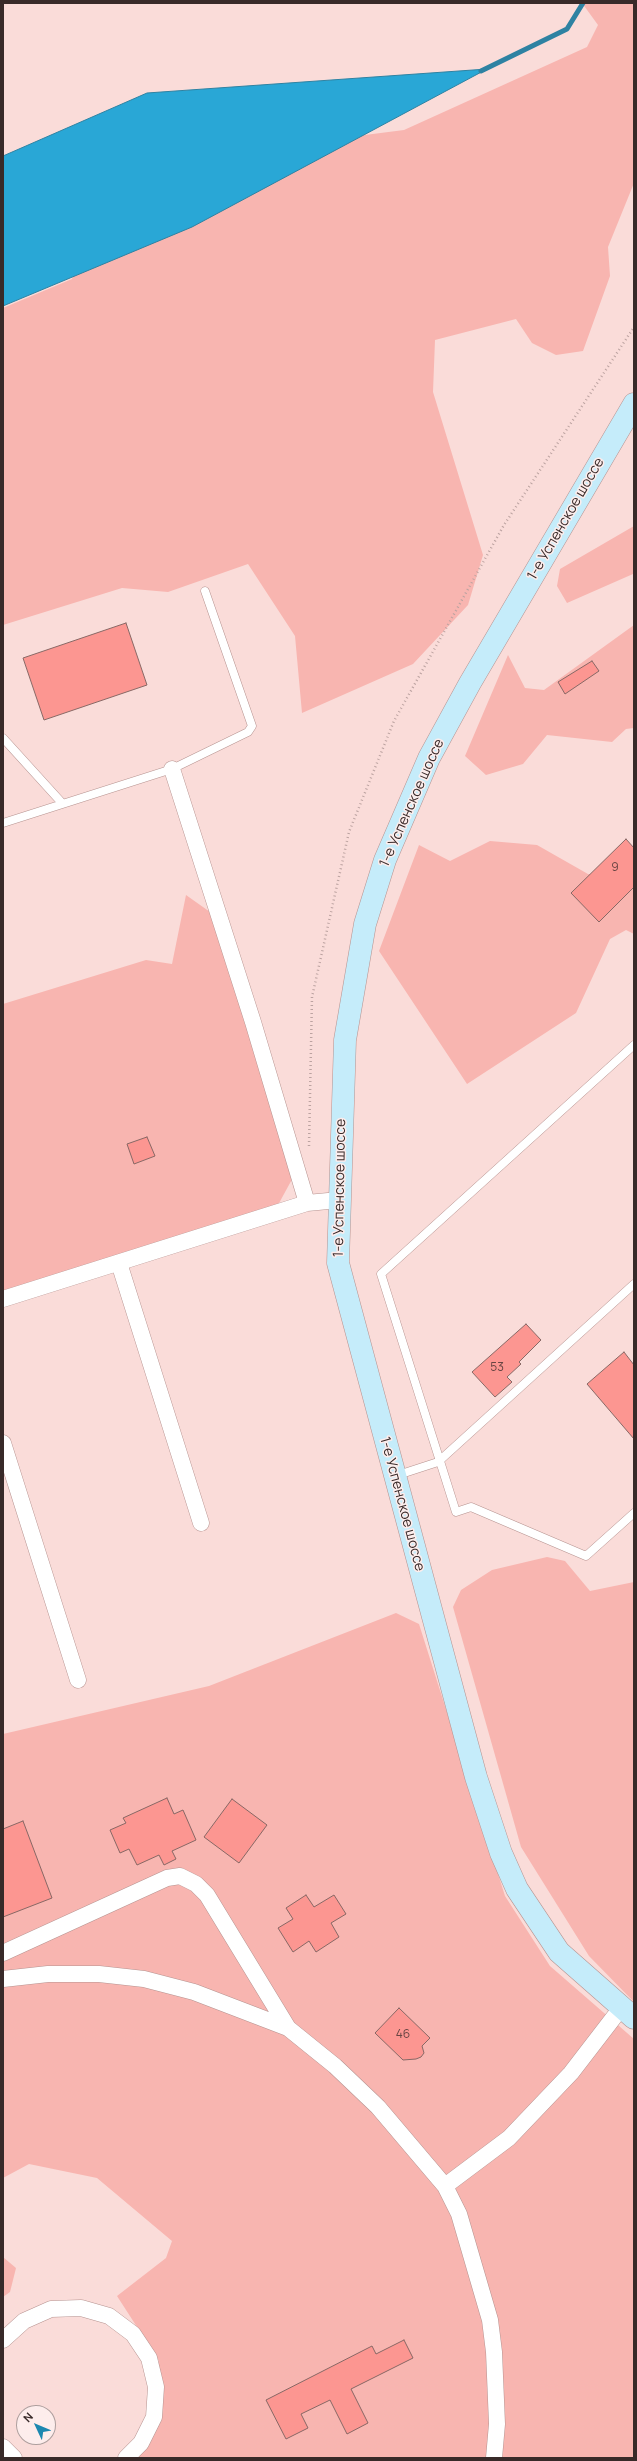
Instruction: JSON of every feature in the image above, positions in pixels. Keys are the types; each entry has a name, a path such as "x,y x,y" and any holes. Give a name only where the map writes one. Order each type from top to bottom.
{"main road":[{"name":"1-е Успенское шоссе","path":"628,2013 559,1952 517,1889 501,1853 476,1777 338,1263 345,1040 365,924 385,860 429,758 470,683 634,404"}],"street":[{"path":"172,769 253,1022 308,1202"},
{"path":"3,1299 308,1202 339,1200"},
{"path":"119,1263 201,1523"},
{"path":"3,1443 78,1680"},
{"path":"3,1953 167,1878 180,1876 196,1884 207,1895 288,2028"},
{"path":"3,1979 48,1974 99,1974 144,1979 194,1992 288,2028 334,2066 378,2107 445,2186 459,2214 490,2320 494,2352 497,2424 494,2458"},
{"path":"445,2186 509,2138 628,2013"},
{"path":"4,2337 24,2321 52,2310 81,2308 109,2316 133,2334 149,2358 156,2387 154,2417 141,2443 126,2458"},
{"path":"3,2446 14,2458"}],"lane":[{"path":"3,823 172,769 248,732 252,726 205,591"},
{"path":"3,738 62,803"},
{"path":"634,1045 381,1274 438,1462 456,1512 471,1508 586,1556 634,1513"},
{"path":"395,1476 438,1462 634,1284"}],"shaded area":[{"path":"582,3 634,3 634,183 608,247 610,276 583,351 556,355 532,343 516,319 435,340 433,392 483,555 468,605 413,664 302,713 295,636 248,564 168,592 122,588 3,625 3,308 72,279 89,231 279,146 404,130 587,47 598,25"},
{"path":"634,526 634,575 633,574 567,603 557,586 560,569"},
{"path":"634,625 634,728 626,729 612,742 547,735 523,764 486,775 465,756 508,655 525,688 544,690"},
{"path":"490,841 537,845 588,874 606,874 634,850 634,934 626,930 610,939 576,1013 467,1084 379,951 419,845 450,861"},
{"path":"186,895 210,912 296,1172 278,1205 3,1295 3,1004 146,960 172,964"},
{"path":"547,1557 565,1561 590,1591 634,1582 634,2002 589,1956 521,1847 453,1607 461,1590 492,1570"},
{"path":"396,1613 419,1624 505,1896 550,1966 634,2039 634,2458 133,2458 154,2392 147,2374 159,2361 117,2296 166,2258 172,2241 97,2178 29,2164 3,2178 3,1734 209,1686"},
{"path":"3,2257 16,2268 10,2292 3,2297"}],"water":[{"path":"487,69 192,227 3,306 3,156 147,93"}],"building":[{"path":"126,623 147,685 44,720 23,658"},
{"path":"592,661 599,671 565,694 558,682"},
{"path":"626,839 634,848 634,887 599,922 571,893"},
{"path":"147,1137 155,1156 134,1164 127,1144"},
{"path":"526,1324 541,1340 519,1362 521,1364 507,1377 512,1382 495,1397 472,1372"},
{"path":"624,1352 634,1365 634,1439 587,1384"},
{"path":"167,1798 174,1814 183,1810 196,1840 172,1851 176,1859 164,1865 159,1855 137,1865 129,1849 120,1853 110,1830 126,1823 123,1818"},
{"path":"232,1799 267,1825 239,1863 204,1837"},
{"path":"23,1821 52,1898 3,1917 3,1829"},
{"path":"306,1895 314,1907 334,1895 346,1914 331,1923 339,1937 316,1952 309,1941 293,1952 278,1928 293,1919 286,1908"},
{"path":"399,2008 430,2038 422,2046 424,2053 421,2057 416,2059 403,2060 375,2033"},
{"path":"404,2340 413,2358 351,2389 368,2423 347,2434 330,2400 301,2414 308,2428 286,2439 266,2400 372,2346 376,2354"}],"waterway":[{"path":"481,71 567,29 583,3"}]}
